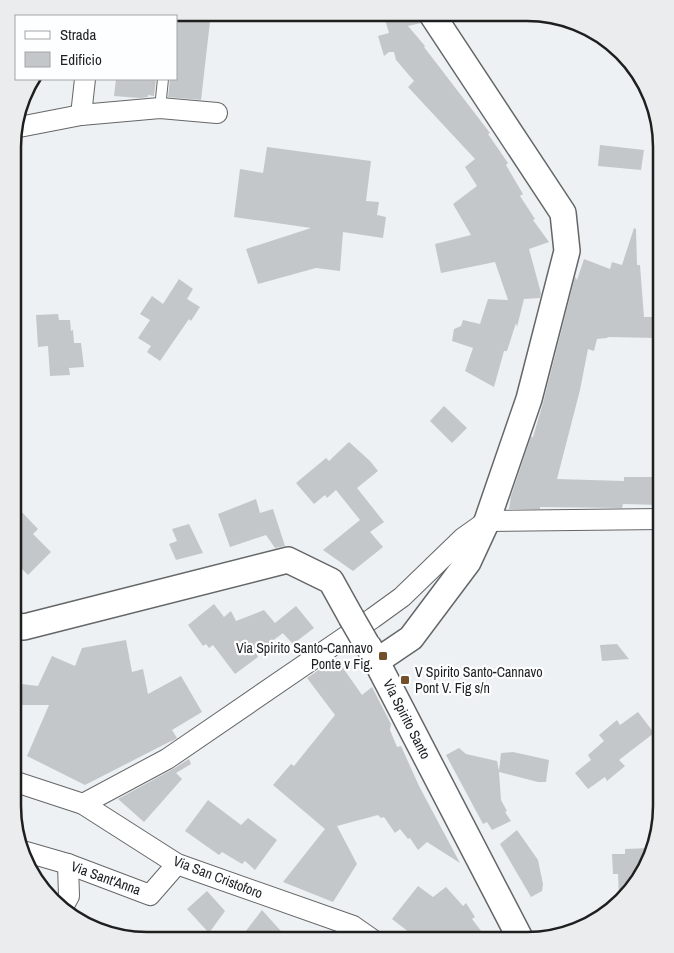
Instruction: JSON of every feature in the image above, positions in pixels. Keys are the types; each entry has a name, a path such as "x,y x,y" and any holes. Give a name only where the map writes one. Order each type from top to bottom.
{"street":[{"path":"372,652 410,638 468,562 487,521 529,399 567,251 563,213 436,21"},
{"path":"81,115 85,80"},
{"path":"23,126 81,115 160,108 217,113"},
{"path":"83,804 167,759 365,624 402,597 463,538 487,521 652,519"},
{"name":"Via Spirito Santo","path":"21,626 288,560 331,581 372,652 517,932"},
{"name":"Via San Cristoforo","path":"21,784 83,804 177,864 353,926 362,932"},
{"name":"Via Sant'Anna","path":"31,853 68,864 150,895 177,864"},
{"path":"66,902 69,896 68,864"}],"lane":[{"path":"160,108 163,80"}],"building":[{"path":"386,21 420,21 421,23 408,26 490,133 488,134 508,163 506,165 523,194 520,196 535,219 533,220 549,242 529,249 541,293 540,298 524,299 517,327 516,323 507,351 504,351 494,387 465,371 473,348 452,341 454,329 461,326 463,320 480,324 488,299 508,300 495,262 441,273 435,244 471,235 453,204 477,186 465,167 475,159 408,87 414,81 396,60 394,52 389,52 384,56 378,36 389,33"},
{"path":"178,22 210,22 201,100 168,97 170,80 178,80"},
{"path":"116,80 156,80 154,96 148,95 148,97 140,98 114,96"},
{"path":"600,145 644,150 641,170 598,166"},
{"path":"267,147 371,161 366,201 379,202 377,215 386,217 383,238 343,232 340,271 316,268 258,284 246,249 311,228 234,217 240,169 263,173"},
{"path":"634,228 636,229 637,265 640,265 644,317 653,317 653,338 608,337 597,339 594,351 588,349 580,390 557,479 624,481 624,477 653,477 652,505 623,504 622,508 540,507 540,509 509,509 511,496 531,437 533,437 543,403 575,277 577,280 584,259 610,269 612,262 622,265"},
{"path":"179,279 193,289 187,299 200,307 191,321 189,319 160,361 147,352 151,346 138,338 150,320 140,314 152,296 163,304"},
{"path":"58,314 59,320 70,320 74,343 81,343 84,367 69,368 70,375 50,376 48,346 38,347 36,315"},
{"path":"444,406 467,428 452,443 430,421"},
{"path":"349,442 378,471 357,488 384,522 370,532 383,547 353,571 323,550 360,520 336,490 327,498 325,495 314,504 296,483 326,458 329,461"},
{"path":"256,499 260,513 273,509 285,546 275,548 266,535 230,547 218,514"},
{"path":"21,511 38,529 33,534 51,552 28,575 21,568"},
{"path":"189,524 203,553 176,560 169,544 177,541 172,529"},
{"path":"214,604 224,617 231,611 236,621 264,610 275,623 296,606 314,628 293,644 283,633 256,653 258,657 235,674 213,645 209,648 206,644 203,646 188,625"},
{"path":"126,640 132,672 143,669 148,694 181,676 202,712 172,730 177,738 169,743 173,740 85,785 27,756 49,705 21,705 21,684 38,686 52,656 75,666 82,648"},
{"path":"617,644 629,659 602,661 600,645"},
{"path":"336,658 362,695 372,687 391,724 390,730 397,747 401,746 419,786 460,863 427,842 418,850 410,838 408,839 400,829 395,833 384,817 381,818 378,815 337,826 357,864 333,902 283,882 325,829 273,785 291,764 294,766 335,715 307,678"},
{"path":"638,712 652,731 652,734 619,760 625,766 607,781 605,777 588,789 575,773 591,760 588,755 604,741 599,735 617,720 620,725"},
{"path":"459,748 466,754 497,761 499,771 501,753 513,752 549,760 546,782 538,782 499,772 501,800 507,811 505,812 511,821 492,830 487,822 483,824 446,755"},
{"path":"189,759 191,764 176,773 182,779 144,822 118,799 173,769"},
{"path":"208,800 241,825 248,818 277,840 255,870 245,861 242,864 222,852 219,855 185,831"},
{"path":"517,830 538,860 543,884 542,891 531,897 500,844"},
{"path":"645,848 631,876 619,891 618,874 613,874 612,854 625,854 625,849"},
{"path":"418,886 433,897 446,887 463,906 466,903 475,917 472,919 482,932 409,932 392,919"},
{"path":"207,891 225,911 208,932 187,909"},
{"path":"262,910 282,932 245,932"}],"place":[{"name":"Via Spirito Santo-Cannavo Ponte v Fig.","path":"383,656"},
{"name":"V Spirito Santo-Cannavo Pont V. Fig s/n","path":"405,680"}]}
